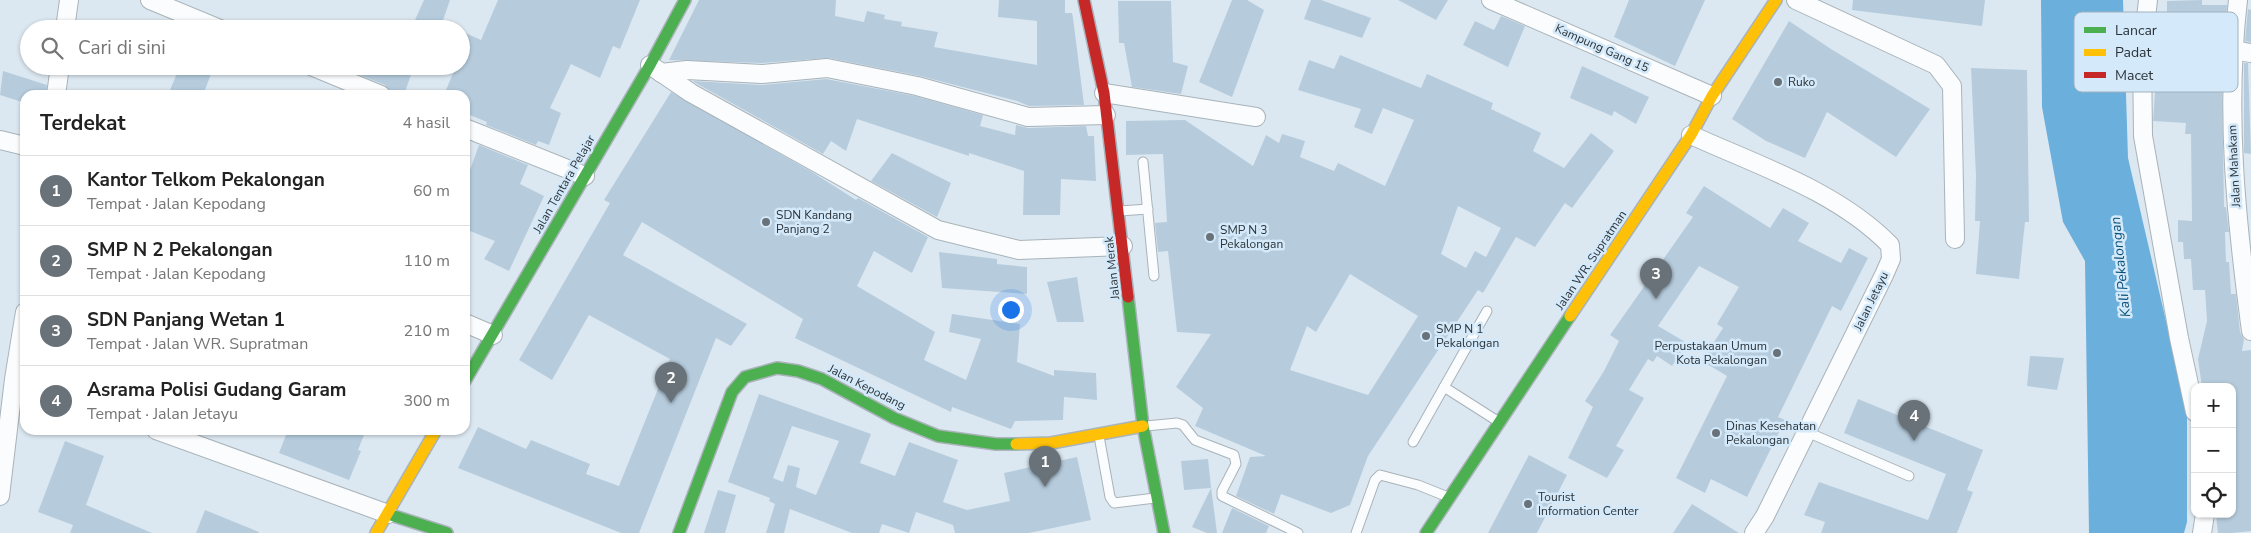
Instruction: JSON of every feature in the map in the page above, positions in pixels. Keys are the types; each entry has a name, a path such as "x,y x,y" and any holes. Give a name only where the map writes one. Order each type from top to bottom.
{"street":[{"path":"66,20 69,0"},
{"path":"150,0 198,20"},
{"name":"Jalan Tentara Pelajar","path":"470,373 585,176 656,69 685,0"},
{"name":"Jalan Merak","path":"1084,0 1104,93 1143,426 1164,533"},
{"name":"Kampung Gang 15","path":"1492,0 1712,96"},
{"name":"Jalan WR. Supratman","path":"1426,533 1691,135 1712,96 1776,0"},
{"path":"1796,0 1936,65 1949,80 1952,86 1955,239"},
{"path":"2238,51 2251,53"},
{"path":"656,69 762,74 827,68 917,86 1028,117 1106,115"},
{"path":"656,69 691,93 938,230 1018,250 1123,246"},
{"path":"57,90 59,75"},
{"path":"333,75 369,90"},
{"path":"2142,92 2143,136 2179,338 2191,394"},
{"name":"Jalan Mahakam","path":"2232,92 2231,122 2237,228 2251,330"},
{"path":"1104,93 1256,117"},
{"path":"470,130 585,176"},
{"name":"Jalan Jetayu","path":"1691,135 1832,200 1856,215 1890,245 1891,259 1884,275 1756,532"},
{"path":"0,140 20,145"},
{"path":"470,325 493,335"},
{"path":"0,496 13,379 20,340"},
{"name":"Jalan Kepodang","path":"679,533 732,392 745,377 767,370 776,368 798,371 822,379 894,418 938,436 1024,445 1099,436 1143,426"},
{"path":"170,435 388,514 447,533"},
{"path":"376,533 433,435"},
{"path":"2202,533 2204,518"}],"lane":[{"path":"1143,162 1154,276"},
{"path":"1119,211 1148,208"},
{"path":"1413,442 1487,311"},
{"path":"1444,387 1500,422"},
{"path":"1143,426 1176,423 1183,426 1195,440 1234,455 1236,464 1222,491 1222,496 1298,533"},
{"path":"1807,432 1909,476"},
{"path":"1099,436 1110,497 1114,503 1158,498"},
{"path":"1356,533 1375,480 1380,476 1418,485 1449,498"}],"water":[{"name":"Kali Pekalongan","path":"2041,0 2123,0 2123,12 2074,12 2074,92 2126,92 2128,158 2187,411 2187,522 2184,533 2089,533 2085,261 2063,222 2042,107"}],"building":[{"path":"424,0 450,0 443,20 415,20"},
{"path":"498,0 640,0 620,49 613,46 600,78 571,64 550,108 561,113 549,145 538,141 536,145 486,125 487,122 470,115 470,90 446,90 452,75 470,75 470,35 481,40"},
{"path":"699,0 836,0 835,16 864,22 867,11 885,15 884,19 902,22 901,26 938,32 934,47 1037,65 1037,21 998,17 999,0 1065,0 1065,13 1072,13 1073,18 1084,105 1029,106 1017,101 920,76 829,58 762,63 669,60"},
{"path":"1232,0 1247,0 1264,10 1232,97 1199,82"},
{"path":"1311,0 1321,0 1371,18 1362,38 1304,19"},
{"path":"1398,0 1448,0 1436,20"},
{"path":"1629,0 1705,0 1675,66 1614,37"},
{"path":"1853,0 1985,0 1982,26 1852,10"},
{"path":"2202,0 2202,5 2227,5 2227,12 2167,12 2167,1"},
{"path":"1118,1 1171,1 1173,62 1188,66 1181,94 1132,87 1124,43 1119,43"},
{"path":"2248,9 2251,10 2251,42 2245,41"},
{"path":"1501,16 1525,26 1508,67 1463,45 1475,21 1494,30"},
{"path":"1789,21 1831,49 1930,109 1896,157 1827,112 1805,158 1766,141 1732,119"},
{"path":"1340,55 1421,88 1427,74 1493,103 1491,109 1541,133 1533,151 1564,168 1591,133 1614,151 1572,208 1565,203 1535,247 1516,237 1483,293 1478,290 1368,456 1350,505 1331,513 1281,494 1274,514 1236,496 1250,457 1266,456 1195,426 1203,408 1176,387 1211,334 1177,332 1168,251 1158,252 1155,223 1167,222 1163,154 1126,155 1126,121 1185,120 1253,166 1266,135 1279,143 1282,134 1305,141 1300,157 1334,171 1338,163 1385,186 1414,120 1383,108 1372,134 1354,127 1361,109 1298,90 1309,60 1334,69","holes":["1458,206 1501,228 1486,257 1475,251 1466,268 1441,254","1350,274 1418,316 1368,395 1290,370 1307,326 1316,332"]},
{"path":"2244,63 2248,63 2251,154 2244,153"},
{"path":"1582,66 1649,97 1636,124 1614,111 1612,116 1570,98"},
{"path":"1971,68 2027,70 2029,222 2025,222 2019,279 1976,274 1980,221 1975,221 1976,176"},
{"path":"3,71 47,85 46,90 20,90 20,101 0,95"},
{"path":"176,75 211,75 205,90 170,90"},
{"path":"360,75 411,75 406,90 388,90 385,85"},
{"path":"826,79 915,96 983,115 980,126 1015,135 1016,125 1028,128 1086,126 1088,136 1094,136 1096,181 1061,179 1060,215 1023,215 1024,171 969,153 969,156 857,119 846,151 831,141 823,154 692,81 762,85"},
{"path":"671,92 812,172 856,200 858,198 928,237 912,273 874,251 857,286 935,332 924,360 966,380 981,339 949,332 952,314 1020,324 1017,362 1054,376 1054,370 1096,373 1097,400 1064,397 1063,420 1015,421 1011,429 952,407 951,412 795,338 803,319 642,222 623,255 747,324 731,346 716,338 639,533 621,533 458,468 478,427 526,449 531,440 590,464 586,474 619,486 670,359 589,315 552,380 519,360 610,203 604,200"},
{"path":"2155,92 2222,92 2224,207 2226,207 2229,232 2225,232 2226,262 2229,262 2231,294 2236,294 2240,332 2244,339 2242,351 2251,350 2251,531 2218,533 2216,518 2236,518 2236,383 2201,383 2198,359 2207,321 2205,290 2193,290 2191,259 2184,259 2183,242 2178,242 2178,220 2192,221 2191,134 2185,134 2186,123 2153,121"},
{"path":"479,145 528,165 520,184 544,196 509,271 484,259 495,241 470,231 470,170"},
{"path":"892,153 951,183 937,217 871,181"},
{"path":"1704,186 1770,228 1783,208 1809,223 1798,241 1841,263 1849,248 1868,258 1841,311 1832,306 1778,417 1785,420 1747,497 1711,479 1705,493 1676,478 1727,376 1702,361 1723,328 1717,324 1739,287 1699,266 1658,326 1687,343 1672,366 1657,356 1653,362 1648,359 1629,390 1644,398 1616,446 1624,450 1607,478 1568,458 1593,407 1585,401 1604,371 1619,341 1610,335 1693,217 1686,213"},
{"path":"939,252 997,259 997,264 1027,267 1027,294 942,288"},
{"path":"1077,277 1084,322 1057,322 1047,282"},
{"path":"2030,356 2064,358 2057,390 2027,386"},
{"path":"759,394 871,434 860,463 895,476 909,442 958,460 943,502 967,510 1010,501 1004,473 1077,457 1091,520 1029,533 955,533 953,525 916,512 909,533 882,524 879,533 852,533 790,509 784,533 766,533 775,504 769,501 770,498 728,482","holes":["792,426 839,441 816,495 796,487 800,468 788,465 783,482 773,478"]},
{"path":"1858,399 1983,450 1967,490 1973,492 1957,533 1821,533 1825,522 1804,515 1819,482 1928,520 1946,474 1844,433"},
{"path":"286,435 364,435 358,450 361,451 349,480 279,453"},
{"path":"65,441 104,456 86,505 152,533 70,533 73,525 38,512"},
{"name":"Tourist Information Center","path":"1529,455 1567,475 1537,533 1488,533"},
{"path":"1208,459 1217,533 1207,533 1192,527 1211,488 1184,490 1181,461"},
{"path":"718,490 736,495 725,533 704,533"},
{"path":"1692,504 1739,533 1673,533"},
{"path":"1232,508 1269,526 1266,533 1222,533"},
{"path":"205,510 259,532 259,533 196,533"}],"traffic: fast":[{"path":"470,372 650,65 685,0"},
{"path":"1128,297 1143,426 1164,533"},
{"path":"1426,533 1570,316"},
{"path":"679,533 732,392 745,377 777,368 798,371 822,379 894,418 938,436 996,444 1016,444"},
{"path":"388,514 447,533"}],"traffic: slow":[{"path":"1570,316 1691,135 1712,96 1776,0"},
{"path":"1016,444 1051,443 1143,426"},
{"path":"376,533 433,435"}],"traffic: jam":[{"path":"1084,0 1104,93 1128,297"}],"place":[{"name":"Ruko","path":"1778,82"},
{"name":"SDN Kandang Panjang 2","path":"766,222"},
{"name":"SMP N 3 Pekalongan","path":"1210,237"},
{"name":"SDN Panjang Wetan 1","path":"1656,299"},
{"name":"SMP N 1 Pekalongan","path":"1426,336"},
{"name":"Perpustakaan Umum Kota Pekalongan","path":"1777,353"},
{"name":"SMP N 2 Pekalongan","path":"671,403"},
{"name":"Dinas Kesehatan Pekalongan","path":"1716,433"},
{"name":"Asrama Polisi Gudang Garam","path":"1914,441"},
{"name":"Kantor Telkom Pekalongan","path":"1045,487"},
{"name":"Tourist Information Center","path":"1528,504"}]}
